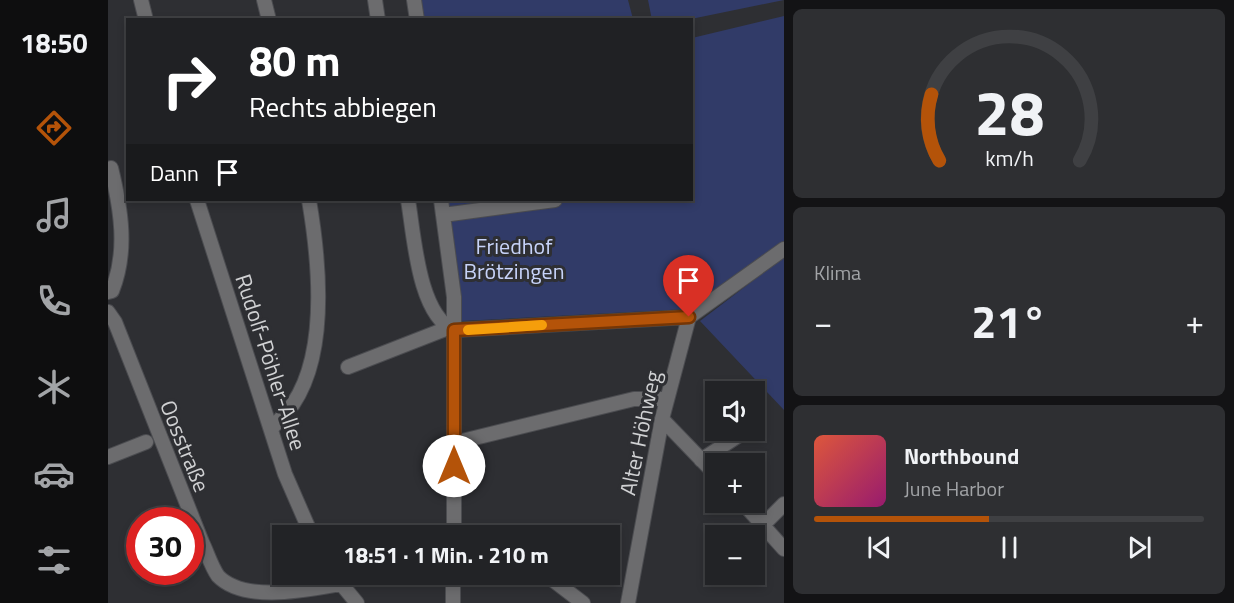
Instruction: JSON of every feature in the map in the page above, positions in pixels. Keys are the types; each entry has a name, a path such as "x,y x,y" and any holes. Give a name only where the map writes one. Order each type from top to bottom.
{"street":[{"path":"141,0 146,18"},
{"path":"264,0 268,18"},
{"path":"375,0 378,18"},
{"path":"414,0 417,18"},
{"path":"108,292 112,291 118,276 122,236 119,200 111,168"},
{"name":"Rudolf-Pöhler-Allee","path":"197,201 285,474 307,525"},
{"path":"271,429 293,403 307,373 314,347 317,252 309,201"},
{"path":"408,201 424,285 431,308 451,329"},
{"path":"441,201 454,297 451,329 454,525"},
{"path":"443,215 548,201"},
{"path":"348,367 451,329 689,317 784,249"},
{"name":"Oosstraße","path":"108,312 202,542 219,576 236,589 253,593 278,592 310,585"},
{"name":"Alter Höhweg","path":"628,603 666,399 689,317"},
{"path":"454,443 634,399 666,399"},
{"path":"662,419 705,464"},
{"path":"701,460 730,441"},
{"path":"108,457 146,442"},
{"path":"752,513 763,525 784,504"},
{"path":"765,527 784,549"},
{"path":"342,585 357,603"},
{"path":"453,585 453,603"},
{"path":"559,585 583,603"}],"green space":[{"path":"418,0 628,0 633,18 420,18"},
{"path":"648,0 784,0 693,19 652,18"},
{"name":"Friedhof Brötzingen","path":"784,16 784,241 688,309 462,321 446,201 693,201 693,38"},
{"path":"784,257 784,410 765,390 765,381 757,381 700,321"}],"slow traffic":[{"path":"468,330 542,325"}],"route":[{"path":"454,466 454,330 689,317"}]}
